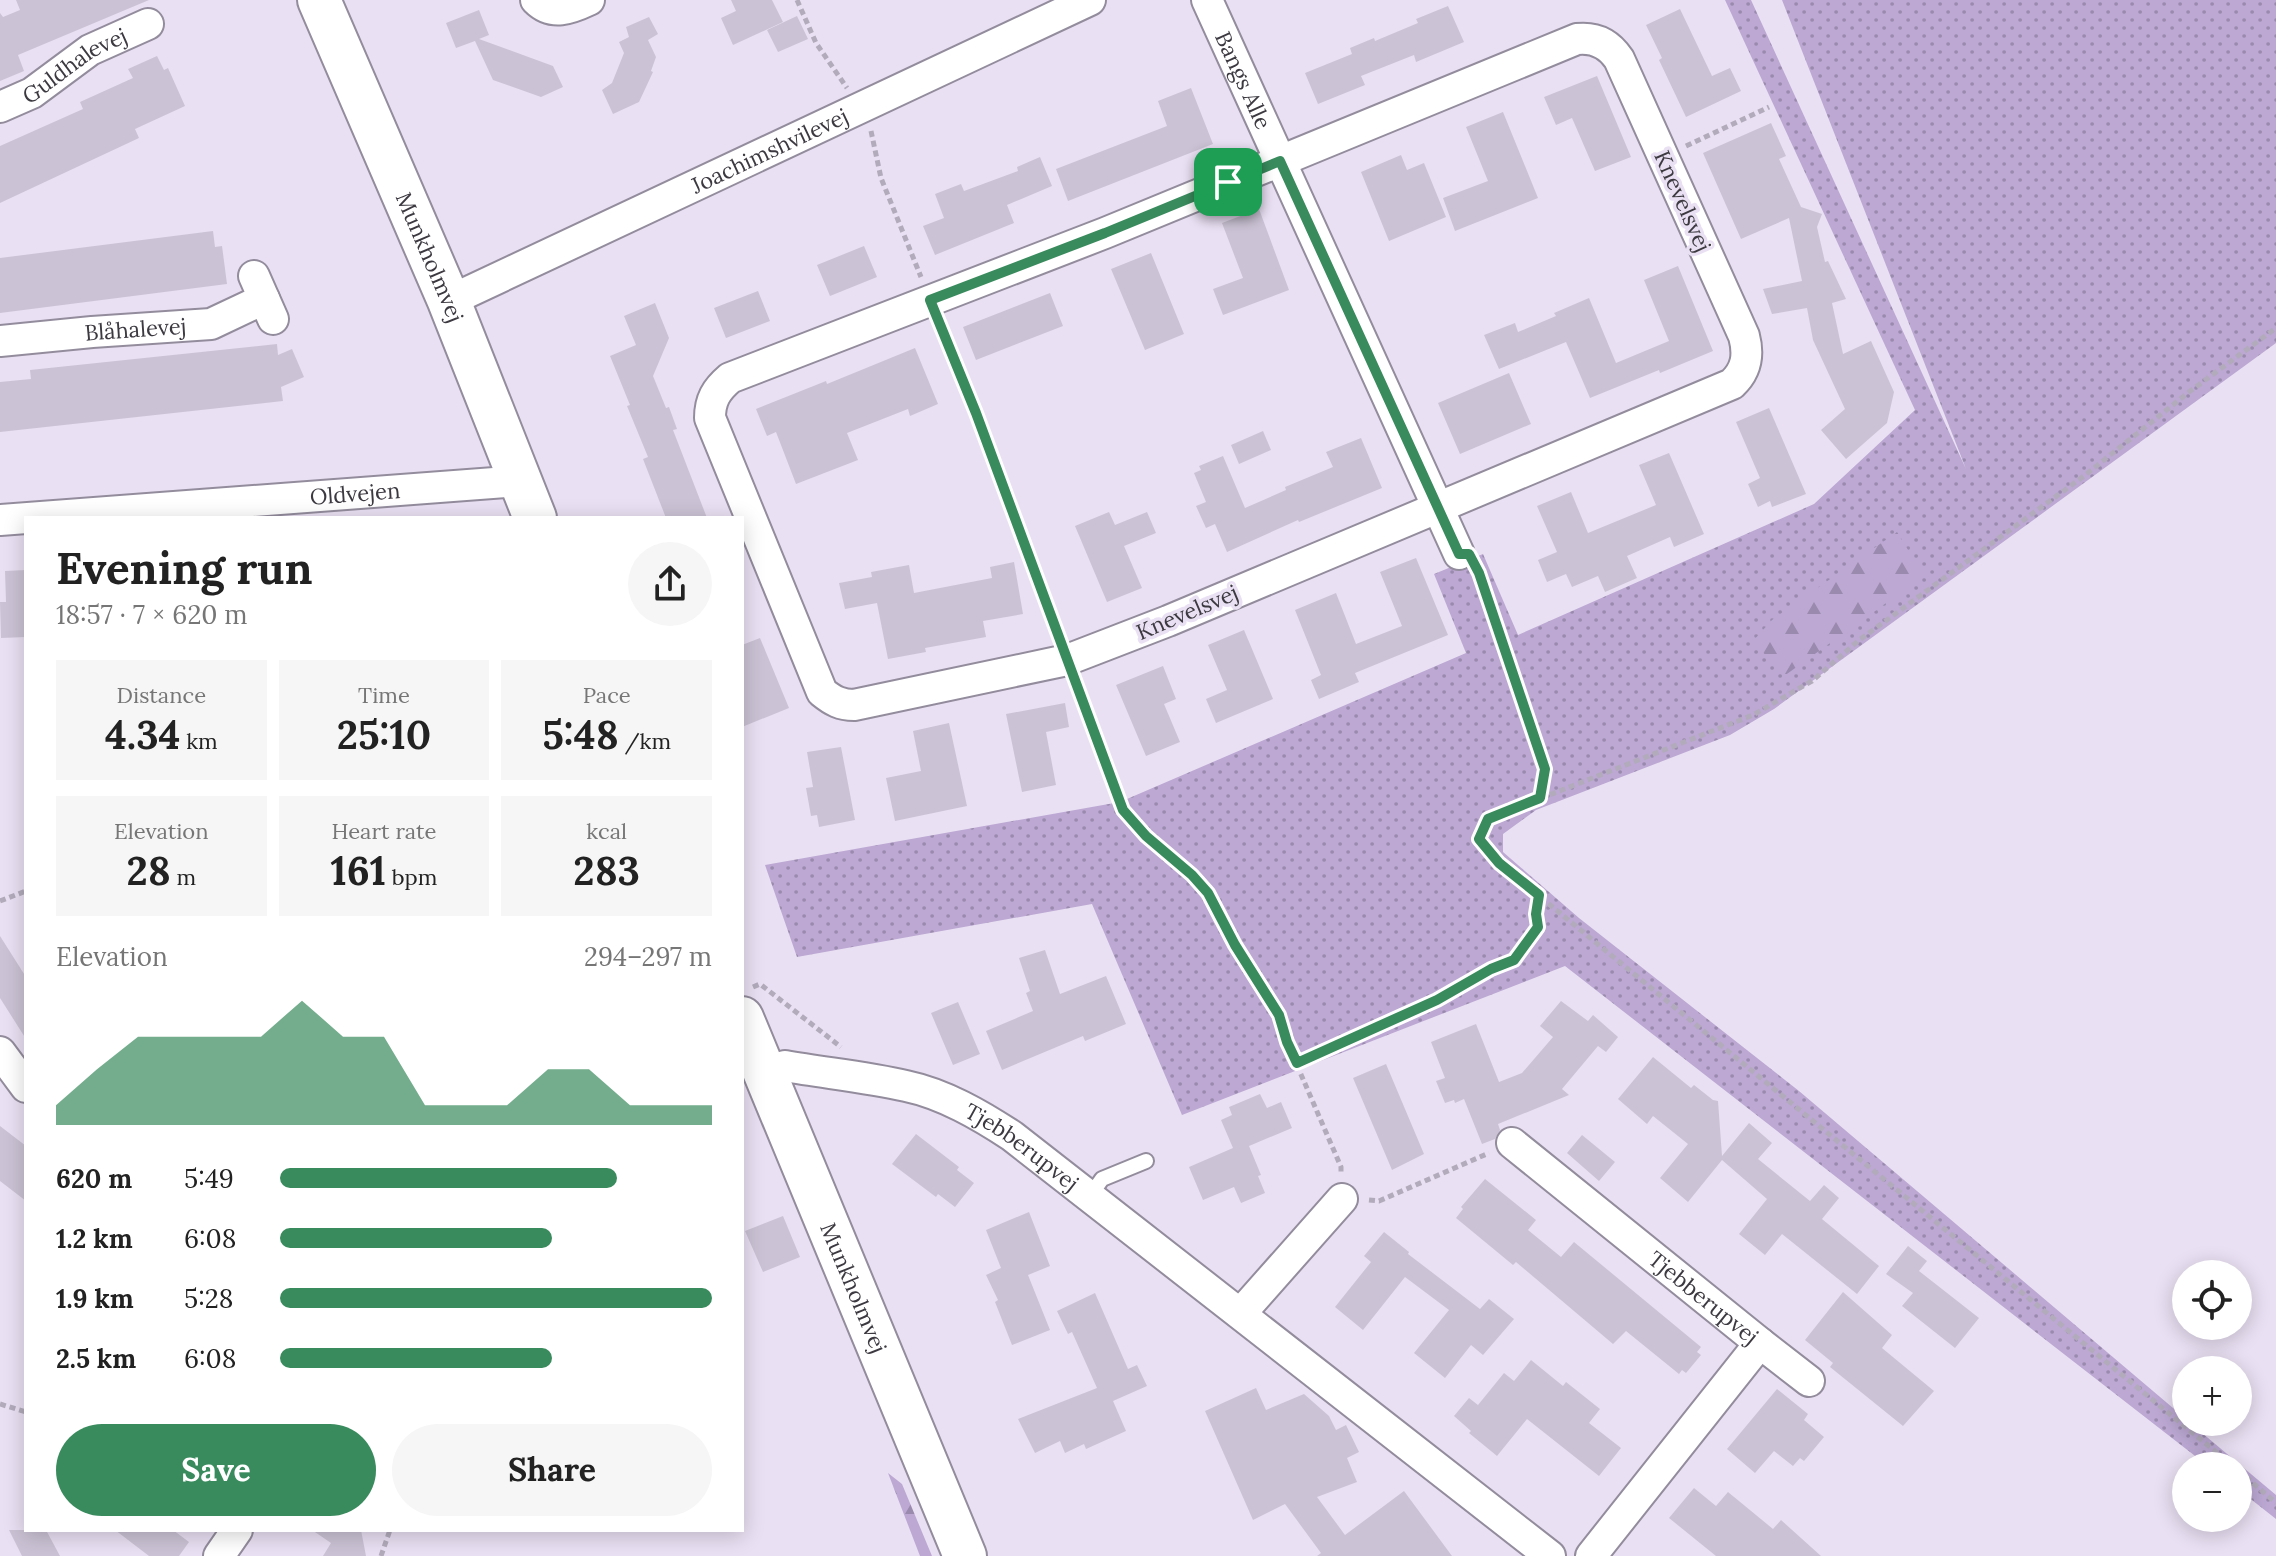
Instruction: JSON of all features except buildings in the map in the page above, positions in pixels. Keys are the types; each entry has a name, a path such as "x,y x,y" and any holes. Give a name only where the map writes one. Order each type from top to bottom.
{"street":[{"name":"Munkholmvej","path":"319,0 449,301 527,500"},
{"path":"536,0 554,10 566,10 589,0"},
{"name":"Joachimshvilevej","path":"449,301 1090,0"},
{"name":"Bangs Alle","path":"1207,0 1459,554"},
{"name":"Guldhalevej","path":"0,107 32,93 90,50 147,22"},
{"name":"Knevelsvej","path":"1584,38 1603,43 1617,56 1744,336 1747,354 1744,370 1732,384 1067,660 854,705 831,700 822,692 710,418 712,397 730,378 1105,233 1280,161 1562,45 1584,38"},
{"name":"Blåhalevej","path":"0,341 211,324 264,298"},
{"name":"Oldvejen","path":"105,516 527,500"},
{"name":"Oldvejen","path":"0,520 24,519"},
{"name":"Munkholmvej","path":"744,1023 965,1556"},
{"path":"0,1052 24,1084"},
{"name":"Tjebberupvej","path":"765,1073 785,1066 909,1086 962,1106 1012,1136 1241,1313 1530,1551"},
{"name":"Tjebberupvej","path":"1512,1143 1760,1343 1591,1556"},
{"path":"1241,1313 1342,1199"},
{"path":"1760,1343 1809,1381"},
{"path":"219,1556 236,1532"}],"lane":[{"path":"1090,1196 1102,1179 1146,1161"}],"path":[{"path":"797,0 816,43 860,108 873,135 881,178 976,413 1123,810 1146,836 1192,875 1208,893 1235,945 1279,1015 1287,1042 1341,1167 1342,1199 1379,1201 1512,1143"},
{"path":"1663,157 1769,107"},
{"path":"2216,1452 1499,863 1479,839 1488,819 1753,715 1812,681 1858,641 2084,476 2189,392 2276,328"},
{"path":"1459,554 1469,554 1479,573 1545,769 1540,798"},
{"path":"0,901 24,892"},
{"path":"1297,1063 1437,1000 1491,969 1514,960 1538,927 1536,914 1539,895"},
{"path":"744,989 760,984 845,1050 851,1077"},
{"path":"0,1404 24,1411"},
{"path":"2252,1482 2276,1503"},
{"path":"381,1556 389,1532"}],"green space":[{"path":"1725,0 1751,0 1966,469 1782,0 2276,0 2276,343 1774,709 1730,735 1536,810 1503,834 1503,852 1579,918 1799,1091 2172,1407 2172,1436 2206,1436 2225,1452 2190,1452 1565,966 1182,1115 1092,904 797,957 765,865 1120,802 1466,653 1434,574 1483,554 1518,635 1814,504 1915,410"},
{"path":"1897,532 1924,576 1784,676 1753,641 1772,620"},
{"path":"888,1473 902,1484 932,1556 920,1556"},
{"path":"2252,1475 2276,1495 2276,1519 2252,1500"}],"route":[{"path":"1280,161 1459,554 1469,554 1479,573 1545,769 1540,798 1488,819 1479,839 1499,863 1539,895 1536,914 1538,927 1514,960 1491,969 1437,1000 1297,1063 1279,1015 1235,945 1208,893 1192,875 1146,836 1123,810 976,413 930,300 1228,182 1280,161"}]}
